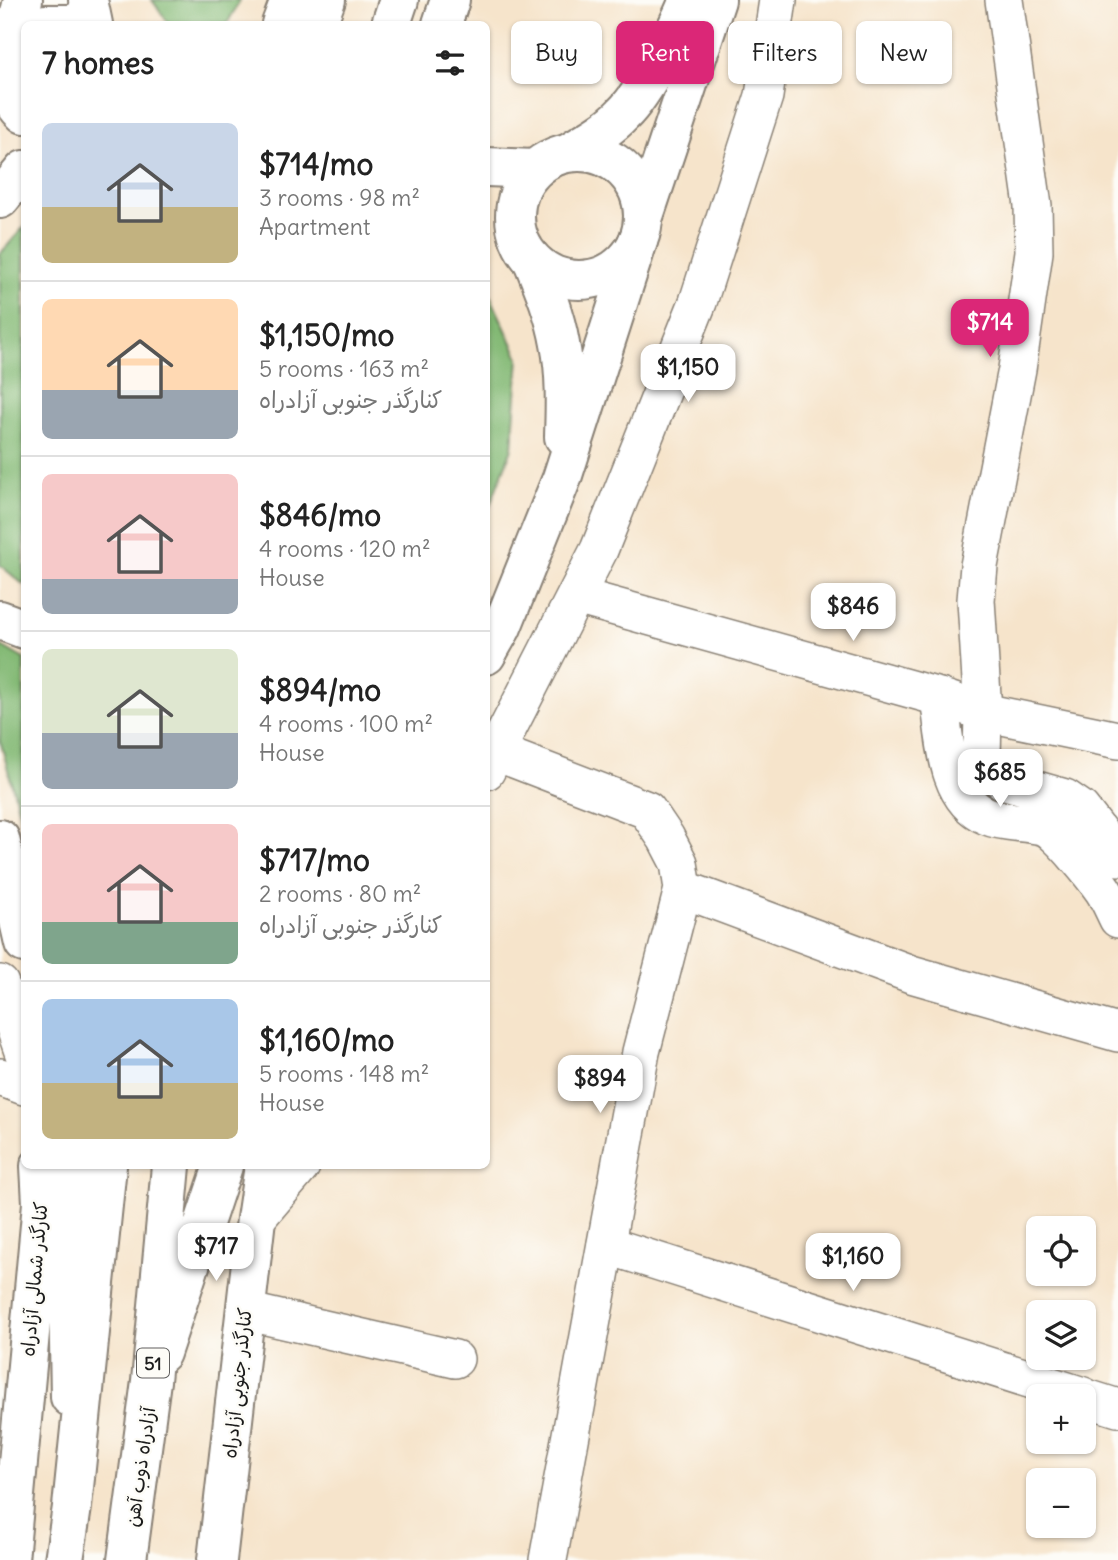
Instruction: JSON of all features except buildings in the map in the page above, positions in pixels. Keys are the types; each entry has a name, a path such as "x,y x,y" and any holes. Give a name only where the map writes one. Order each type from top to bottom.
{"main road":[{"path":"21,111 9,93 11,64 23,0"},
{"path":"88,0 92,21"},
{"path":"282,21 290,0"},
{"path":"318,21 326,0"},
{"path":"392,21 399,0"},
{"path":"443,21 450,0"},
{"path":"562,478 565,403 561,346 551,306 512,236 514,209 521,187 534,169 550,158 569,152 604,130 631,104 689,0"},
{"path":"492,641 562,478 716,0"},
{"path":"512,236 550,274 570,279 591,279 611,272 627,258 641,230 641,197 630,177 613,161 592,153 569,152"},
{"path":"490,167 534,169"},
{"path":"0,199 21,174"},
{"path":"0,620 21,628"},
{"path":"0,839 21,930"},
{"name":"کنارگذر شمالی آزادراه","path":"9,1560 42,1203 40,1169"},
{"path":"72,1507 67,1232 75,1169"},
{"path":"64,1560 72,1507 107,1169"},
{"name":"آزادراه ذوب آهن","path":"127,1560 151,1381 171,1169"},
{"path":"151,1381 222,1169"},
{"name":"کنارگذر جنوبی آزادراه","path":"217,1560 264,1169"}],"street":[{"path":"548,1560 641,1052 683,889 679,863 647,810 491,761 599,550 698,302 764,96 778,0"},
{"path":"1004,0 1033,206 1034,252 1017,369 979,566 976,600 982,758 990,771 1002,780 1065,798 1081,809 1118,858"},
{"path":"576,596 939,697 982,712 1118,740"},
{"path":"939,697 947,751 958,788 973,808 989,817 1046,828 1058,836 1103,890 1118,919"},
{"path":"683,889 911,974 1118,1033"},
{"path":"0,984 21,1045"},
{"path":"0,1077 21,1085"},
{"path":"256,1219 298,1169"},
{"path":"606,1245 1045,1384"},
{"path":"245,1311 455,1359"},
{"path":"1096,1400 1118,1408"}],"green space":[{"path":"152,0 240,0 229,21 167,21"},
{"path":"21,230 21,582 0,565 0,254"},
{"path":"490,295 519,358 512,448 490,505"},
{"path":"0,645 21,657 21,819 0,740"}]}
